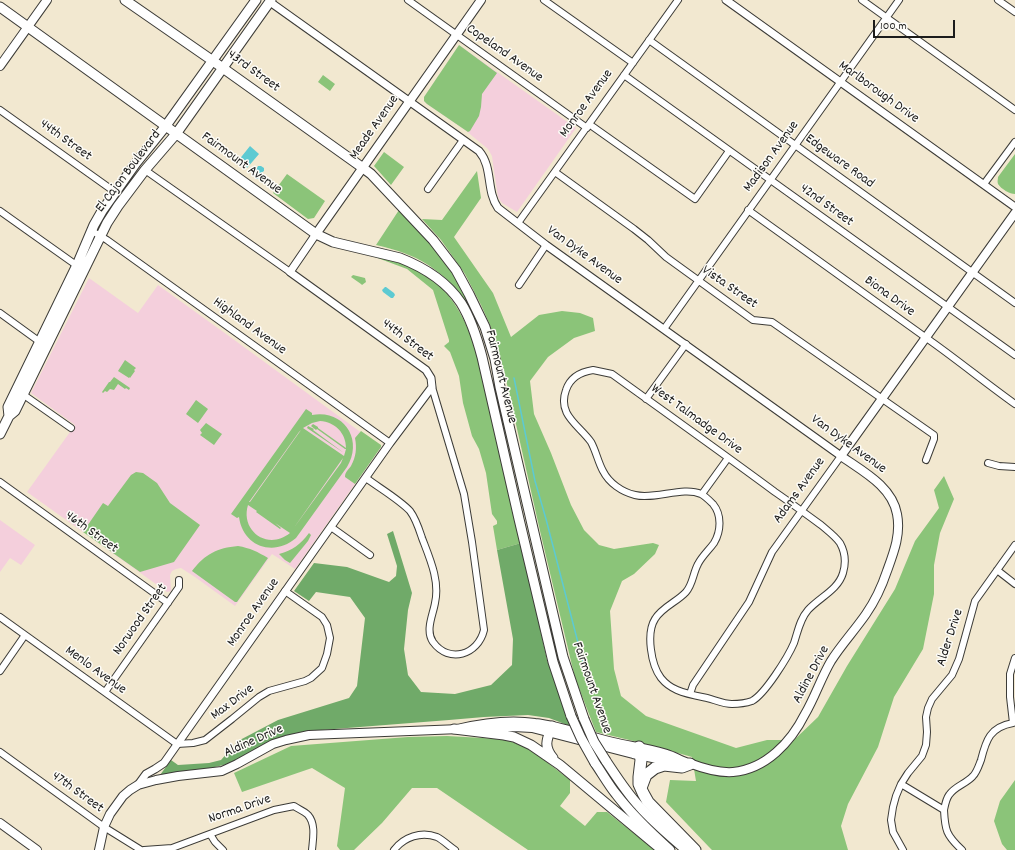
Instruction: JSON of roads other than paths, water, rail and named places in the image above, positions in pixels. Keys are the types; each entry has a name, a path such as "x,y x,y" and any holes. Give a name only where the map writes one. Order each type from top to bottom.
{"highway":[{"path":"640,751 641,760 639,784 643,794 648,802 695,850"},
{"path":"641,788 646,775 655,768 664,765 682,767 690,764"}],"main road":[{"path":"0,66 48,0"},
{"name":"43rd Street","path":"125,0 363,168"},
{"name":"El Cajon Boulevard","path":"0,434 5,417 15,411 20,392 81,267 96,234 102,211 136,163 165,127 256,0"},
{"name":"Meade Avenue","path":"316,234 481,0"},
{"name":"El Cajon Boulevard","path":"96,234 107,223 145,170 176,134 270,1"},
{"name":"Fairmount Avenue","path":"0,7 316,234 334,242 409,261 428,272 444,284 461,303 474,331 482,357 553,662 571,716 595,763 615,793 633,814 670,850"},
{"path":"145,170 142,166 148,156 147,150"},
{"name":"Fairmount Avenue","path":"363,168 371,174 433,240 445,255 456,270 485,327 495,359 500,387 563,657 584,719 594,742 621,783 639,806 686,850"},
{"path":"115,192 118,196 116,209"},
{"name":"Adams Avenue","path":"841,456 1015,213"},
{"name":"El Cajon Boulevard","path":"43,344 51,328 50,321 81,267"},
{"name":"Van Dyke Avenue","path":"841,456 878,482 887,491 896,506 898,522"},
{"name":"Aldine Drive","path":"138,785 178,776 222,771 273,744 309,735 454,729 476,724 514,721 530,722 551,729 640,751 671,762 732,772 747,769 761,764 776,753 797,730 832,659 874,601 896,548 898,522"},
{"path":"454,729 514,737 531,745 560,765 662,850"},
{"path":"551,729 547,742 547,750 560,765"},
{"name":"Monroe Avenue","path":"99,850 104,827 110,814 124,796 138,785"},
{"path":"0,823 37,850"}],"street":[{"name":"Copeland Avenue","path":"408,0 456,35 695,199 729,151"},
{"path":"544,0 633,63"},
{"name":"Monroe Avenue","path":"518,223 678,0"},
{"name":"Marlborough Drive","path":"726,0 1015,207"},
{"path":"862,0 1015,110"},
{"name":"Madison Avenue","path":"664,329 899,0"},
{"path":"998,0 1015,12"},
{"name":"Van Dyke Avenue","path":"270,1 479,151 484,156 492,196 498,208 546,245 841,456"},
{"name":"Edgeware Road","path":"649,40 1015,303"},
{"name":"42nd Street","path":"624,75 1015,355"},
{"name":"44th Street","path":"0,110 115,192"},
{"path":"428,189 463,140"},
{"path":"984,184 1015,142"},
{"name":"44th Street","path":"145,170 426,370 431,378 432,387 464,494 484,625 483,636 477,646 460,654 453,654 444,652 433,641 430,630 430,619 435,602 436,584 433,568 416,522 410,511 399,501 366,478"},
{"name":"Vista Street","path":"555,172 634,229 666,257 698,281 753,320 772,322 934,435 934,439 926,460"},
{"name":"Biona Drive","path":"748,210 1015,404"},
{"path":"0,211 81,267"},
{"name":"Highland Avenue","path":"96,234 116,246 390,443"},
{"name":"Meade Avenue","path":"290,272 316,234"},
{"path":"519,285 546,245"},
{"path":"0,313 43,344"},
{"path":"646,399 686,344"},
{"name":"West Talmadge Drive","path":"593,370 612,374 646,399 802,511 832,534 838,540 843,550 845,558 843,572 839,581 835,587 808,610 800,624 789,654 765,689 754,700 730,704 678,690 668,686 663,681 655,667 650,632 655,618 661,611 680,597 689,588 697,566 714,543 717,536 719,520 716,509 702,494 684,492 641,496 622,490 611,482 604,473 593,447 586,436 566,414 564,405 566,388 572,379 578,374 593,370"},
{"name":"Monroe Avenue","path":"138,785 146,774 164,763 390,443 432,387"},
{"path":"20,392 71,428"},
{"name":"Adams Avenue","path":"690,694 692,685 749,602 772,552 841,456"},
{"path":"702,494 728,458"},
{"path":"988,463 999,466 1015,467"},
{"name":"46th Street","path":"0,482 168,603"},
{"path":"331,527 370,555"},
{"name":"Alder Drive","path":"903,850 893,832 891,820 894,802 901,784 922,756 926,745 926,717 928,708 932,699 952,676 960,659 975,601 1015,545"},
{"path":"997,570 1015,584"},
{"name":"Norwood Street","path":"105,692 179,587 179,580"},
{"name":"Max Drive","path":"177,744 193,743 205,740 259,697 269,691 311,678 322,668 327,654 330,638 327,625 322,617 285,591"},
{"name":"Menlo Avenue","path":"0,617 177,744"},
{"path":"0,670 25,635"},
{"path":"962,850 948,835 945,827 944,810 948,796 957,787 974,776 989,736 995,730 1006,724 1014,723 1010,697 1010,674 1015,658"},
{"name":"47th Street","path":"0,752 104,827 141,850"},
{"path":"901,784 944,810"},
{"name":"Norma Drive","path":"144,850 172,848 274,810 294,806 307,814 313,822 312,850"},
{"path":"210,834 223,850"},
{"path":"394,850 398,844 410,836 417,835 438,838 455,850"}],"water":[{"path":"250,146 259,154 247,168 238,161"},
{"path":"258,166 264,168 264,171 261,173 262,177 256,179 251,170 255,167 257,168"},
{"path":"385,287 394,293 395,295 393,298 383,292 382,290"}],"waterway":[{"path":"514,378 535,481 583,662"}]}
